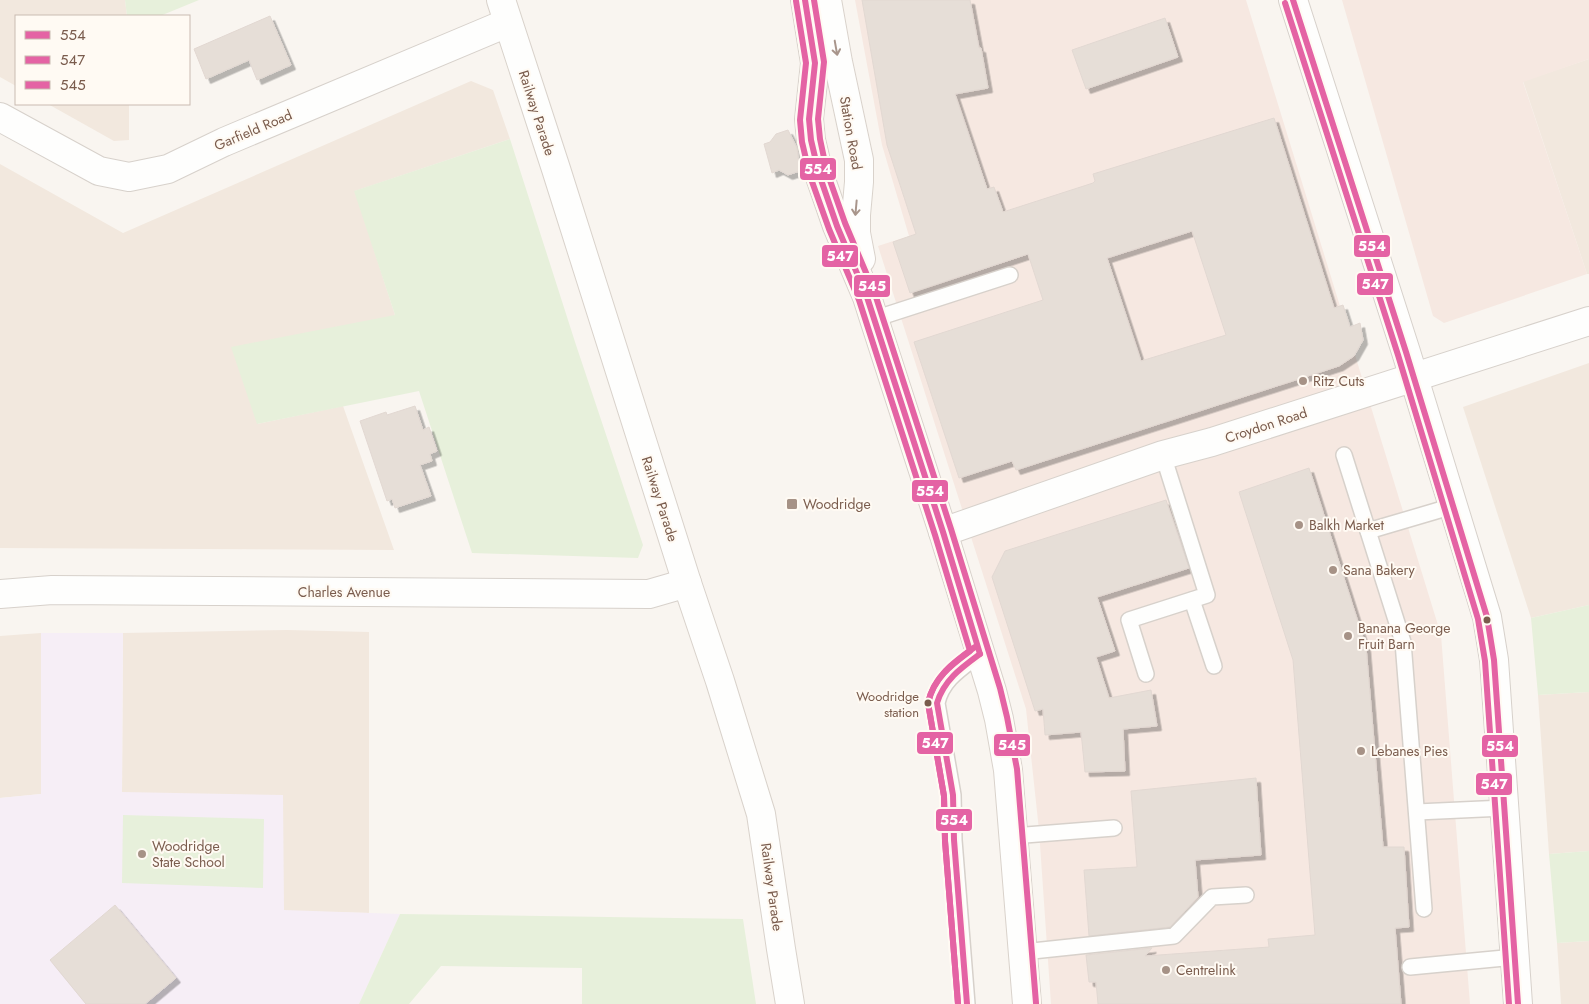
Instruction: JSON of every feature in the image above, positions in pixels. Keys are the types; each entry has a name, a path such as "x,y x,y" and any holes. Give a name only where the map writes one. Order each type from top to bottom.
{"street":[{"name":"Station Road","path":"805,0 815,63 809,119 811,140 819,174 837,226 871,308 943,532 999,719 1008,770 1027,1004"},
{"name":"Station Road","path":"827,0 859,160 856,233 871,308"},
{"path":"1293,0 1414,378 1487,617 1494,660 1518,1004"},
{"name":"Garfield Road","path":"0,117 99,171 128,177 168,169 504,11"},
{"name":"Railway Parade","path":"504,11 761,814 780,949 790,1004"},
{"path":"819,174 834,176 842,174 850,171 859,160"},
{"name":"Croydon Road","path":"943,532 1163,455 1212,442 1589,321"},
{"name":"Charles Avenue","path":"0,594 52,590 649,594 687,584"}],"lane":[{"path":"871,308 1010,274"},
{"path":"1146,674 1129,620 1207,595 1163,455"},
{"path":"1344,455 1403,642 1424,909"},
{"path":"1368,531 1453,506"},
{"path":"1192,600 1214,666"},
{"path":"967,1004 954,840 953,795 937,703 939,692 946,680 980,654"},
{"path":"1417,812 1504,808"},
{"path":"1014,836 1114,828"},
{"path":"1023,952 1174,936 1212,897 1246,895"},
{"path":"1410,967 1515,958"}],"shaded area":[{"path":"0,0 125,0 127,15 15,15 15,85 0,77"},
{"path":"855,0 1246,0 1441,635 1470,1004 1051,1004 1039,830 1026,709 878,246 909,236 882,145"},
{"path":"1342,0 1589,0 1589,59 1523,82 1587,274 1444,323 1433,316"},
{"path":"1589,59 1589,274 1587,274 1523,81"},
{"path":"471,81 493,90 510,139 355,191 395,315 257,424 343,406 394,550 0,548 0,164 123,233"},
{"path":"50,105 129,105 129,140 114,141"},
{"path":"1589,363 1589,605 1531,618 1463,407"},
{"path":"287,630 369,632 369,913 284,911 122,792 123,633"},
{"path":"41,633 41,794 0,798 0,636"},
{"name":"Woodridge State School","path":"41,633 123,633 122,792 283,795 284,910 400,914 359,1004 0,1004 0,798 41,794"},
{"path":"1589,692 1589,851 1549,854 1538,695"},
{"path":"1589,941 1589,1004 1561,1004 1557,943"}],"green space":[{"path":"125,0 199,0 162,15 127,15"},
{"path":"510,139 643,545 638,558 472,553 419,391 257,424 231,347 395,315 354,191"},
{"path":"1589,605 1589,692 1538,695 1531,618"},
{"path":"123,815 264,819 263,888 122,883"},
{"path":"1589,851 1589,941 1557,943 1549,854"},
{"path":"400,914 743,919 756,1004 582,1004 582,968 441,966 409,1004 359,1004"}],"building":[{"path":"862,0 970,0 988,88 955,94 987,189 994,187 1003,212 1093,183 1095,181 1093,174 1274,118 1334,308 1343,305 1350,327 1360,323 1363,340 1354,356 1339,366 1016,470 1012,461 959,478 914,342 1043,300 1028,254 910,293 893,242 916,234 887,145","holes":["1192,231 1226,335 1141,361 1107,258"]},
{"path":"270,16 291,65 257,80 249,60 206,79 194,49"},
{"path":"1165,18 1178,57 1086,89 1072,50"},
{"path":"788,130 797,148 800,171 788,175 779,170 772,173 764,144 770,142 776,134"},
{"path":"415,406 423,430 429,427 437,451 430,454 432,461 420,465 431,496 395,508 392,499 387,501 360,421 386,412 387,415"},
{"path":"1309,468 1366,647 1383,847 1404,847 1409,927 1395,928 1401,1004 1098,1004 1096,982 1089,982 1086,955 1152,948 1145,956 1269,947 1268,939 1315,935 1293,660 1239,492"},
{"path":"1166,500 1189,568 1097,597 1115,651 1096,657 1109,698 1151,690 1157,726 1123,729 1125,771 1085,772 1081,732 1045,735 1043,709 1035,711 992,577 1005,551"},
{"path":"1256,778 1261,855 1195,860 1198,897 1170,927 1089,936 1084,870 1137,867 1131,791"},
{"path":"115,905 176,978 145,1004 86,1004 50,960"}],"transit line":[{"name":"554","path":"805,0 815,63 809,119 811,140 819,174 837,226 867,297 943,532 980,654"},
{"name":"545","path":"814,0 824,62 818,119 827,172 845,223 875,294 951,529 1000,688 1007,717 1017,769 1036,1003"},
{"name":"554","path":"1293,0 1406,352 1487,617 1494,660 1518,1004"},
{"name":"547","path":"796,1 806,63 800,120 802,142 810,176 829,229 859,300 935,535 970,651 950,667 938,680 930,694 928,703 944,796 945,841 958,1004"},
{"name":"547","path":"1285,3 1398,355 1478,619 1485,661 1509,1004"},
{"name":"545","path":"958,1004 945,841 944,796 928,703 940,677 952,664 975,647"},
{"name":"554","path":"967,1004 954,840 953,795 937,703 949,681 980,654"}],"place":[{"name":"Ritz Cuts","path":"1303,381"},
{"name":"Woodridge","path":"792,504"},
{"name":"Balkh Market","path":"1299,525"},
{"name":"Sana Bakery","path":"1333,570"},
{"name":"Banana George Fruit Barn","path":"1348,636"},
{"name":"Woodridge station","path":"928,703"},
{"name":"Lebanes Pies","path":"1361,751"},
{"name":"Woodridge State School","path":"142,854"},
{"name":"Centrelink","path":"1166,970"}]}
